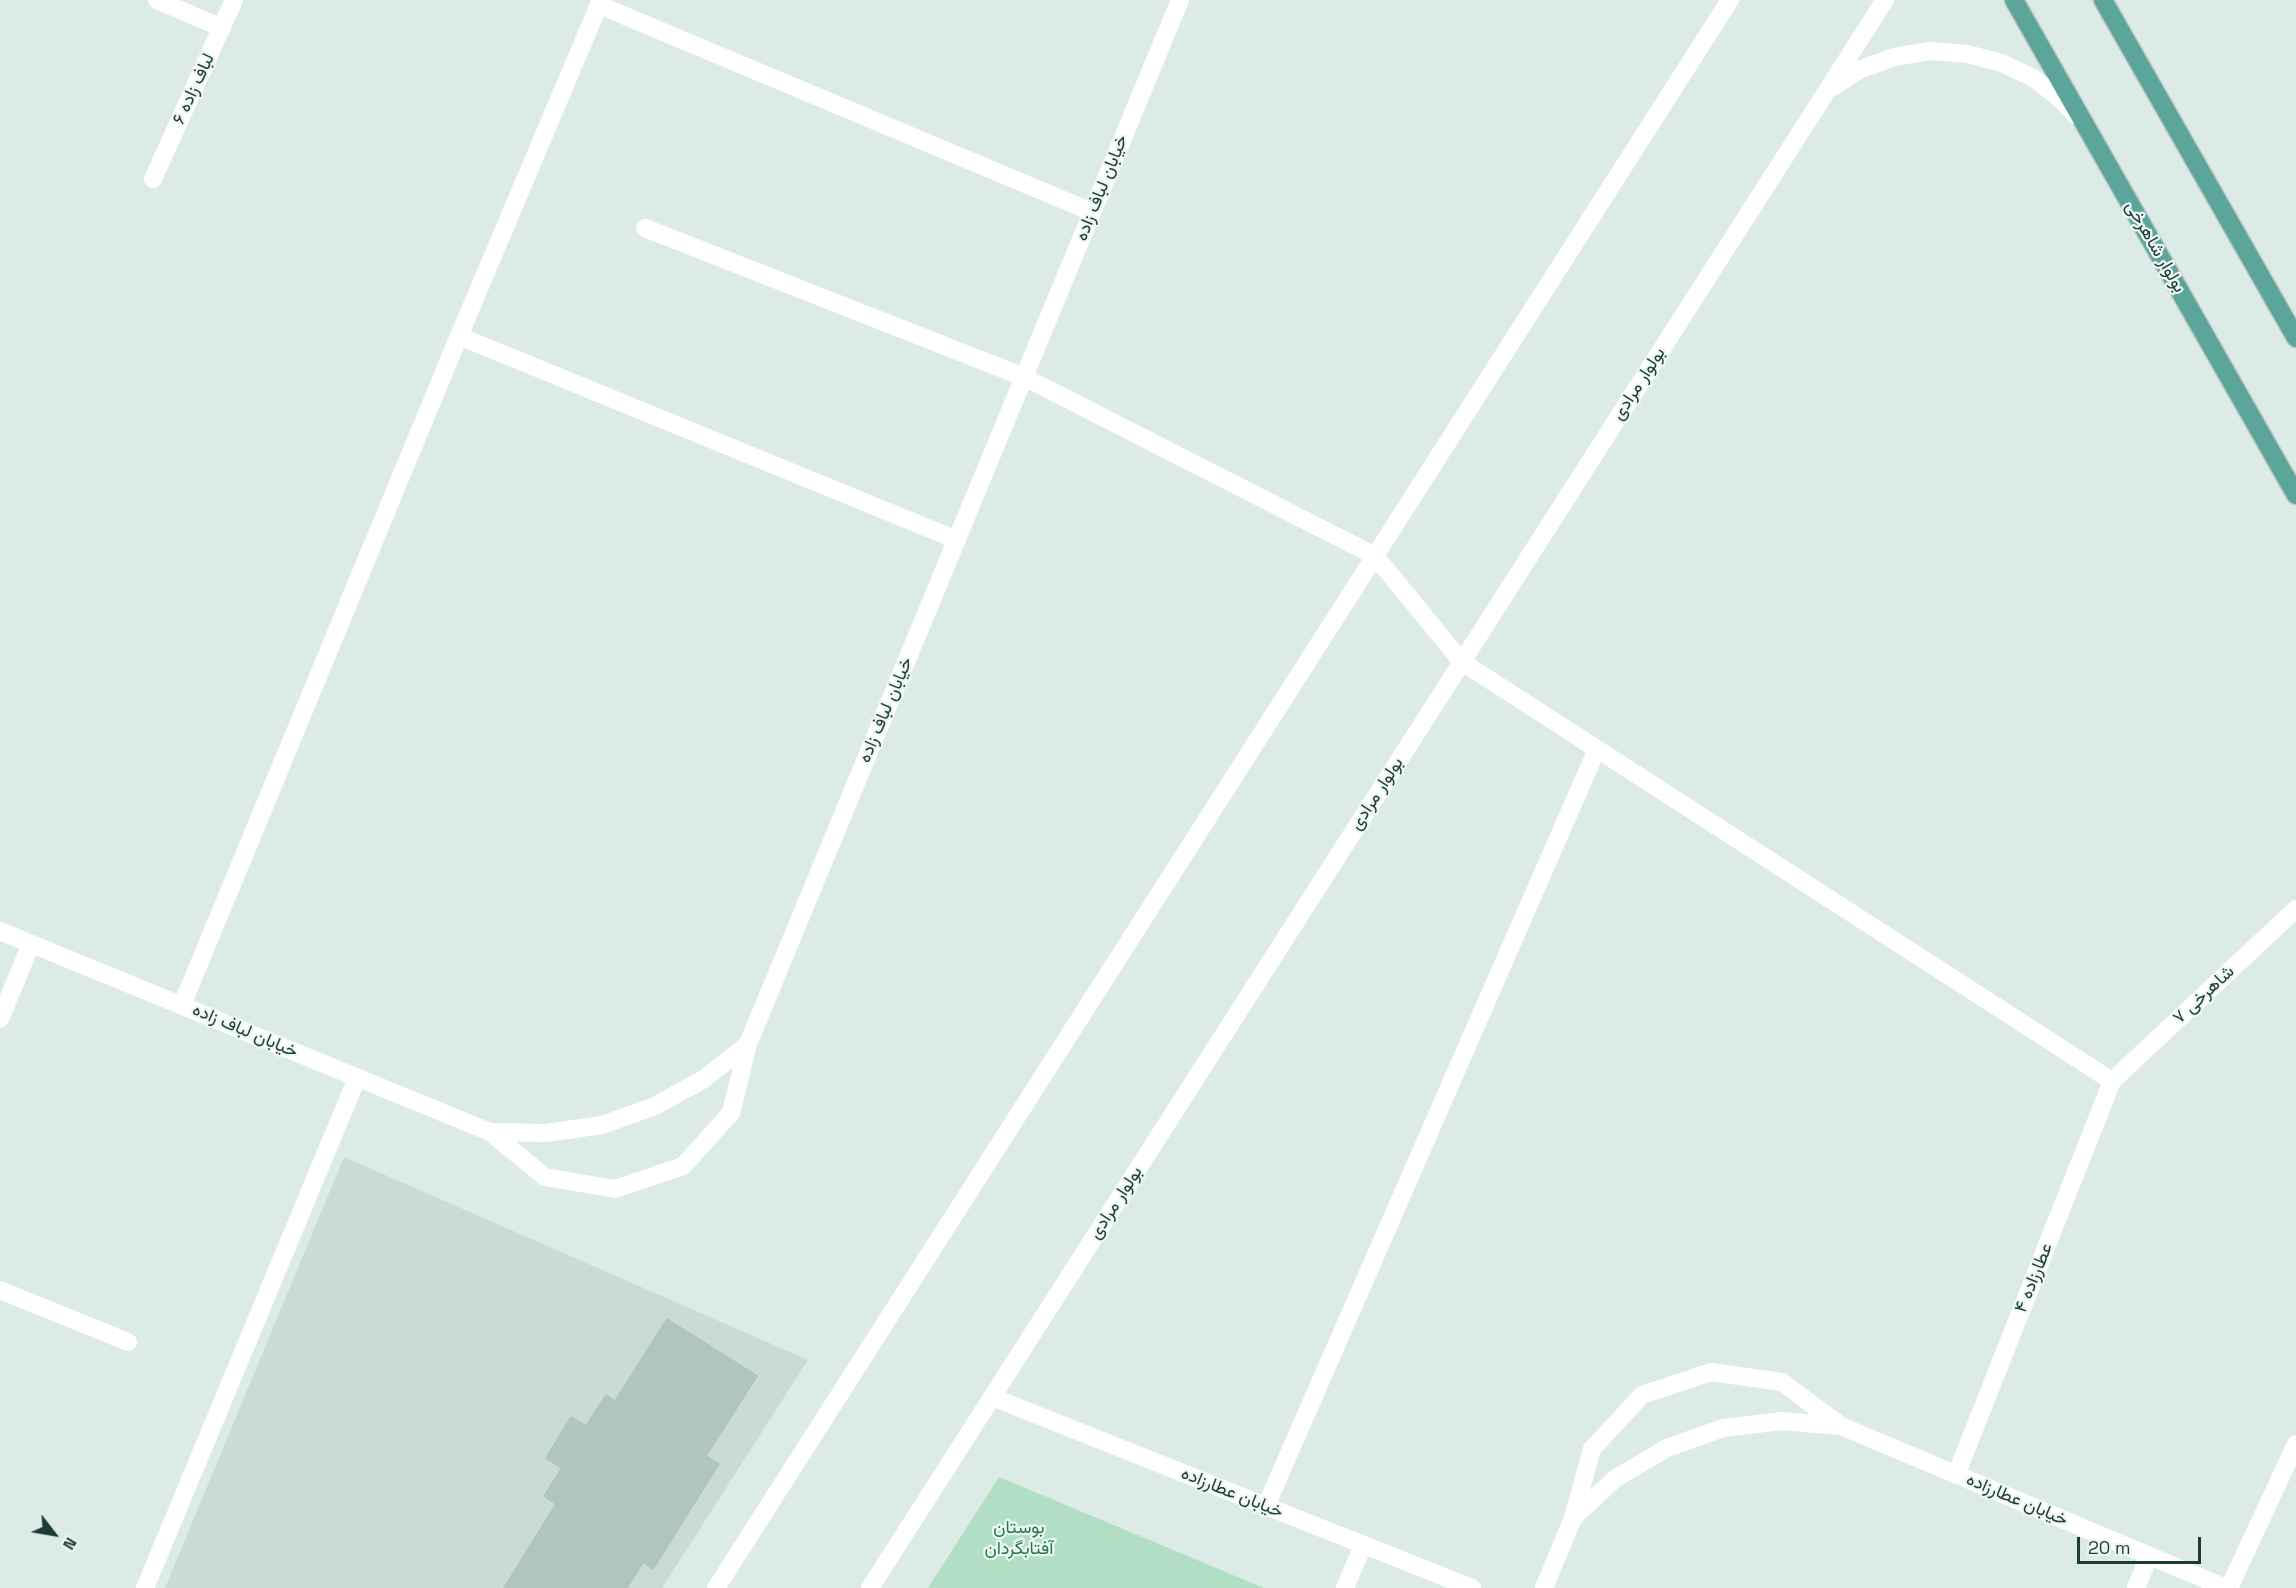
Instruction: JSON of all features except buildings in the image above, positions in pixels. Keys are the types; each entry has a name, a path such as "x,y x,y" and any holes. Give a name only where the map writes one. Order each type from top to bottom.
{"main road":[{"name":"بولوار شاهرخی","path":"2014,0 2296,495"},
{"path":"2103,0 2296,338"}],"street":[{"path":"157,0 222,28"},
{"name":"لباف زاده ۶","path":"153,178 234,0"},
{"name":"خیابان لباف زاده","path":"0,931 490,1132 545,1177 615,1189 683,1166 731,1113 748,1044 1180,0"},
{"path":"716,1588 1730,0"},
{"name":"بولوار مرادی","path":"870,1588 1885,0"},
{"path":"182,1005 600,2 1092,212"},
{"path":"1828,90 1859,70 1894,57 1930,51 1967,54 2002,63 2035,79 2064,102 2088,129"},
{"path":"645,228 1024,377 1375,556 1462,662 2112,1081"},
{"path":"459,336 957,540"},
{"path":"1266,1506 1597,749"},
{"name":"شاهرخی ۷","path":"2112,1081 2296,909"},
{"path":"0,1019 31,944"},
{"name":"خیابان لباف زاده","path":"490,1132 546,1133 602,1125 655,1106 694,1084 748,1044"},
{"path":"145,1588 357,1078"},
{"name":"عطارزاده ۴","path":"1956,1475 2112,1081"},
{"path":"0,1290 128,1342"},
{"name":"خیابان عطارزاده","path":"1544,1588 1573,1518 1592,1449 1642,1395 1711,1372 1782,1382 1841,1426 2228,1588"},
{"name":"خیابان عطارزاده","path":"992,1397 1472,1588"},
{"name":"خیابان عطارزاده","path":"1573,1518 1616,1478 1667,1448 1723,1428 1782,1421 1841,1426"},
{"path":"2228,1588 2296,1444"},
{"path":"1345,1588 1363,1545"},
{"path":"2136,1588 2149,1556"}],"shaded area":[{"path":"344,1157 808,1360 662,1588 165,1588"}],"green space":[{"name":"بوستان آفتابگردان","path":"999,1477 1264,1588 928,1588"}]}
